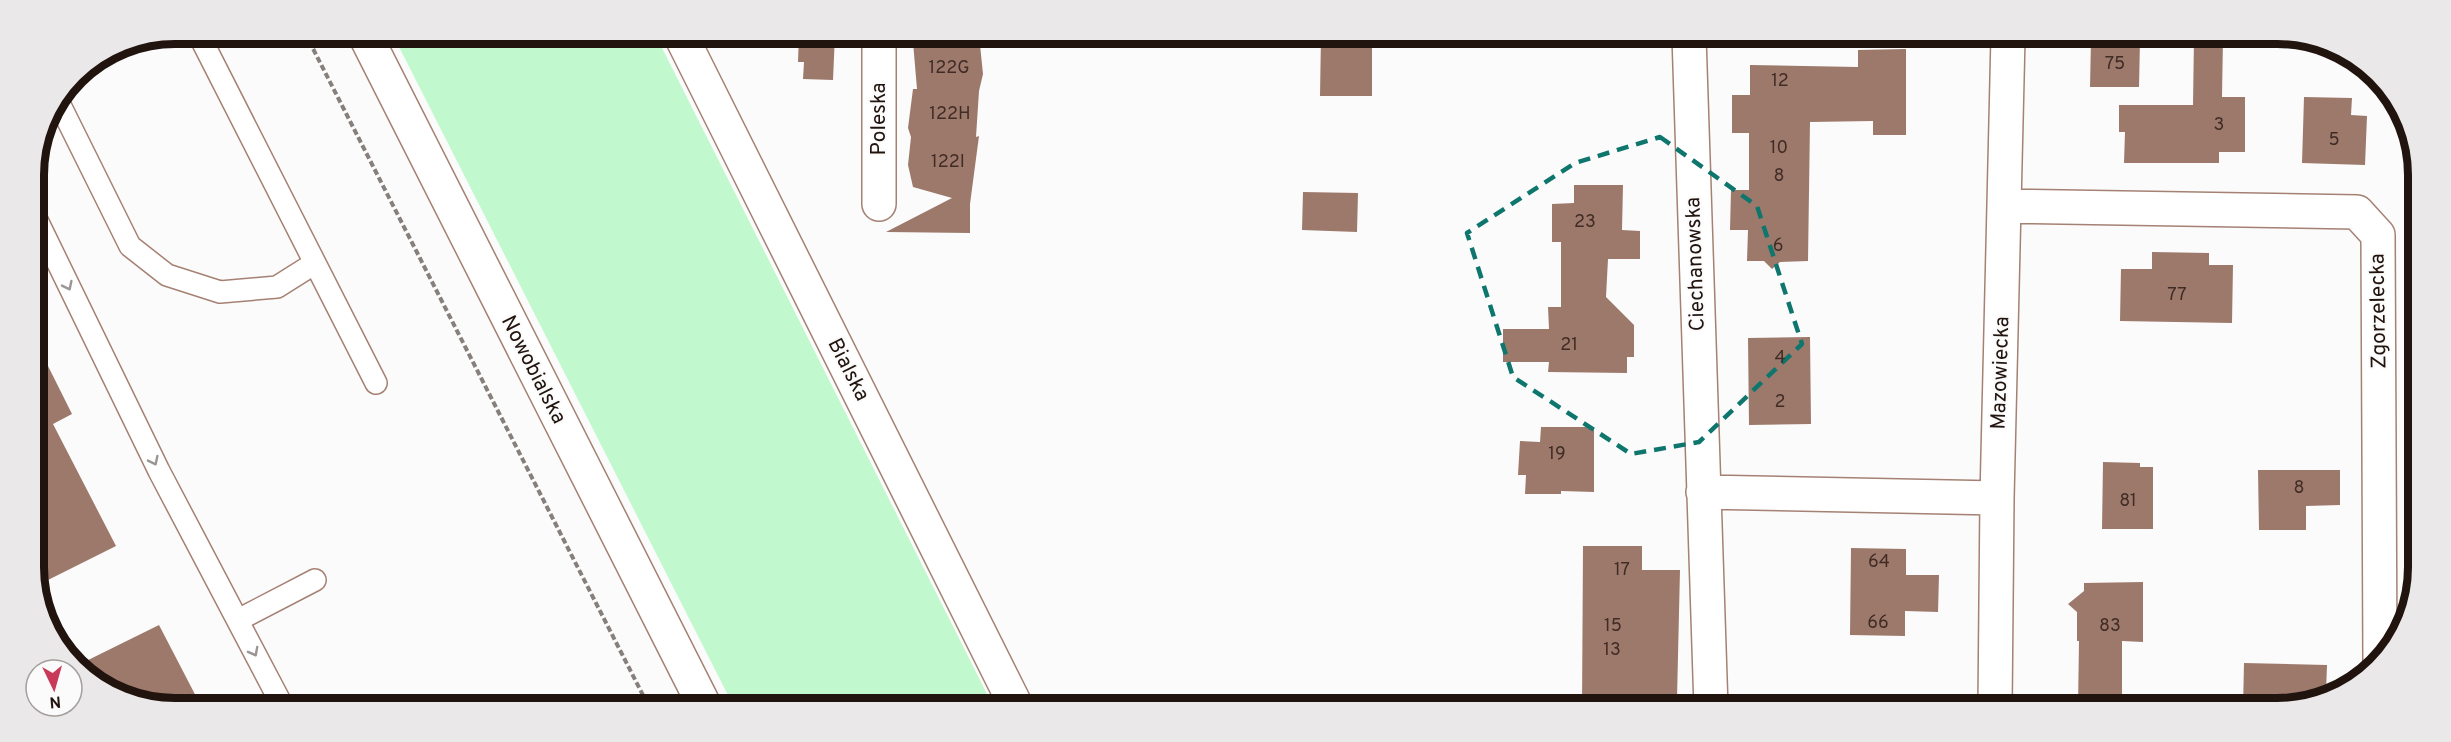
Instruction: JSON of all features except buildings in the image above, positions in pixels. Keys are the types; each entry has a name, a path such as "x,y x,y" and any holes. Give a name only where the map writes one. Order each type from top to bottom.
{"street":[{"name":"Nowobialska","path":"370,44 701,699"},
{"name":"Bialska","path":"685,44 1012,699"},
{"name":"Poleska","path":"879,44 879,204"},
{"name":"Ciechanowska","path":"1689,44 1711,698"},
{"name":"Mazowiecka","path":"1995,698 1997,498 2006,206 2008,44"},
{"name":"Zgorzelecka","path":"2006,206 2357,212 2378,235 2380,647"},
{"path":"1703,492 1997,498"}],"lane":[{"path":"204,44 376,383"},
{"path":"62,108 130,246 167,275 220,292 277,287 315,263"},
{"path":"44,235 159,471 279,699"},
{"path":"238,620 315,580"}],"path":[{"path":"311,44 645,699"}],"highlighted area":[{"path":"1660,137 1757,206 1802,344 1699,442 1631,454 1513,377 1467,233 1575,163"}],"green space":[{"path":"398,44 660,44 989,699 730,699"}]}
